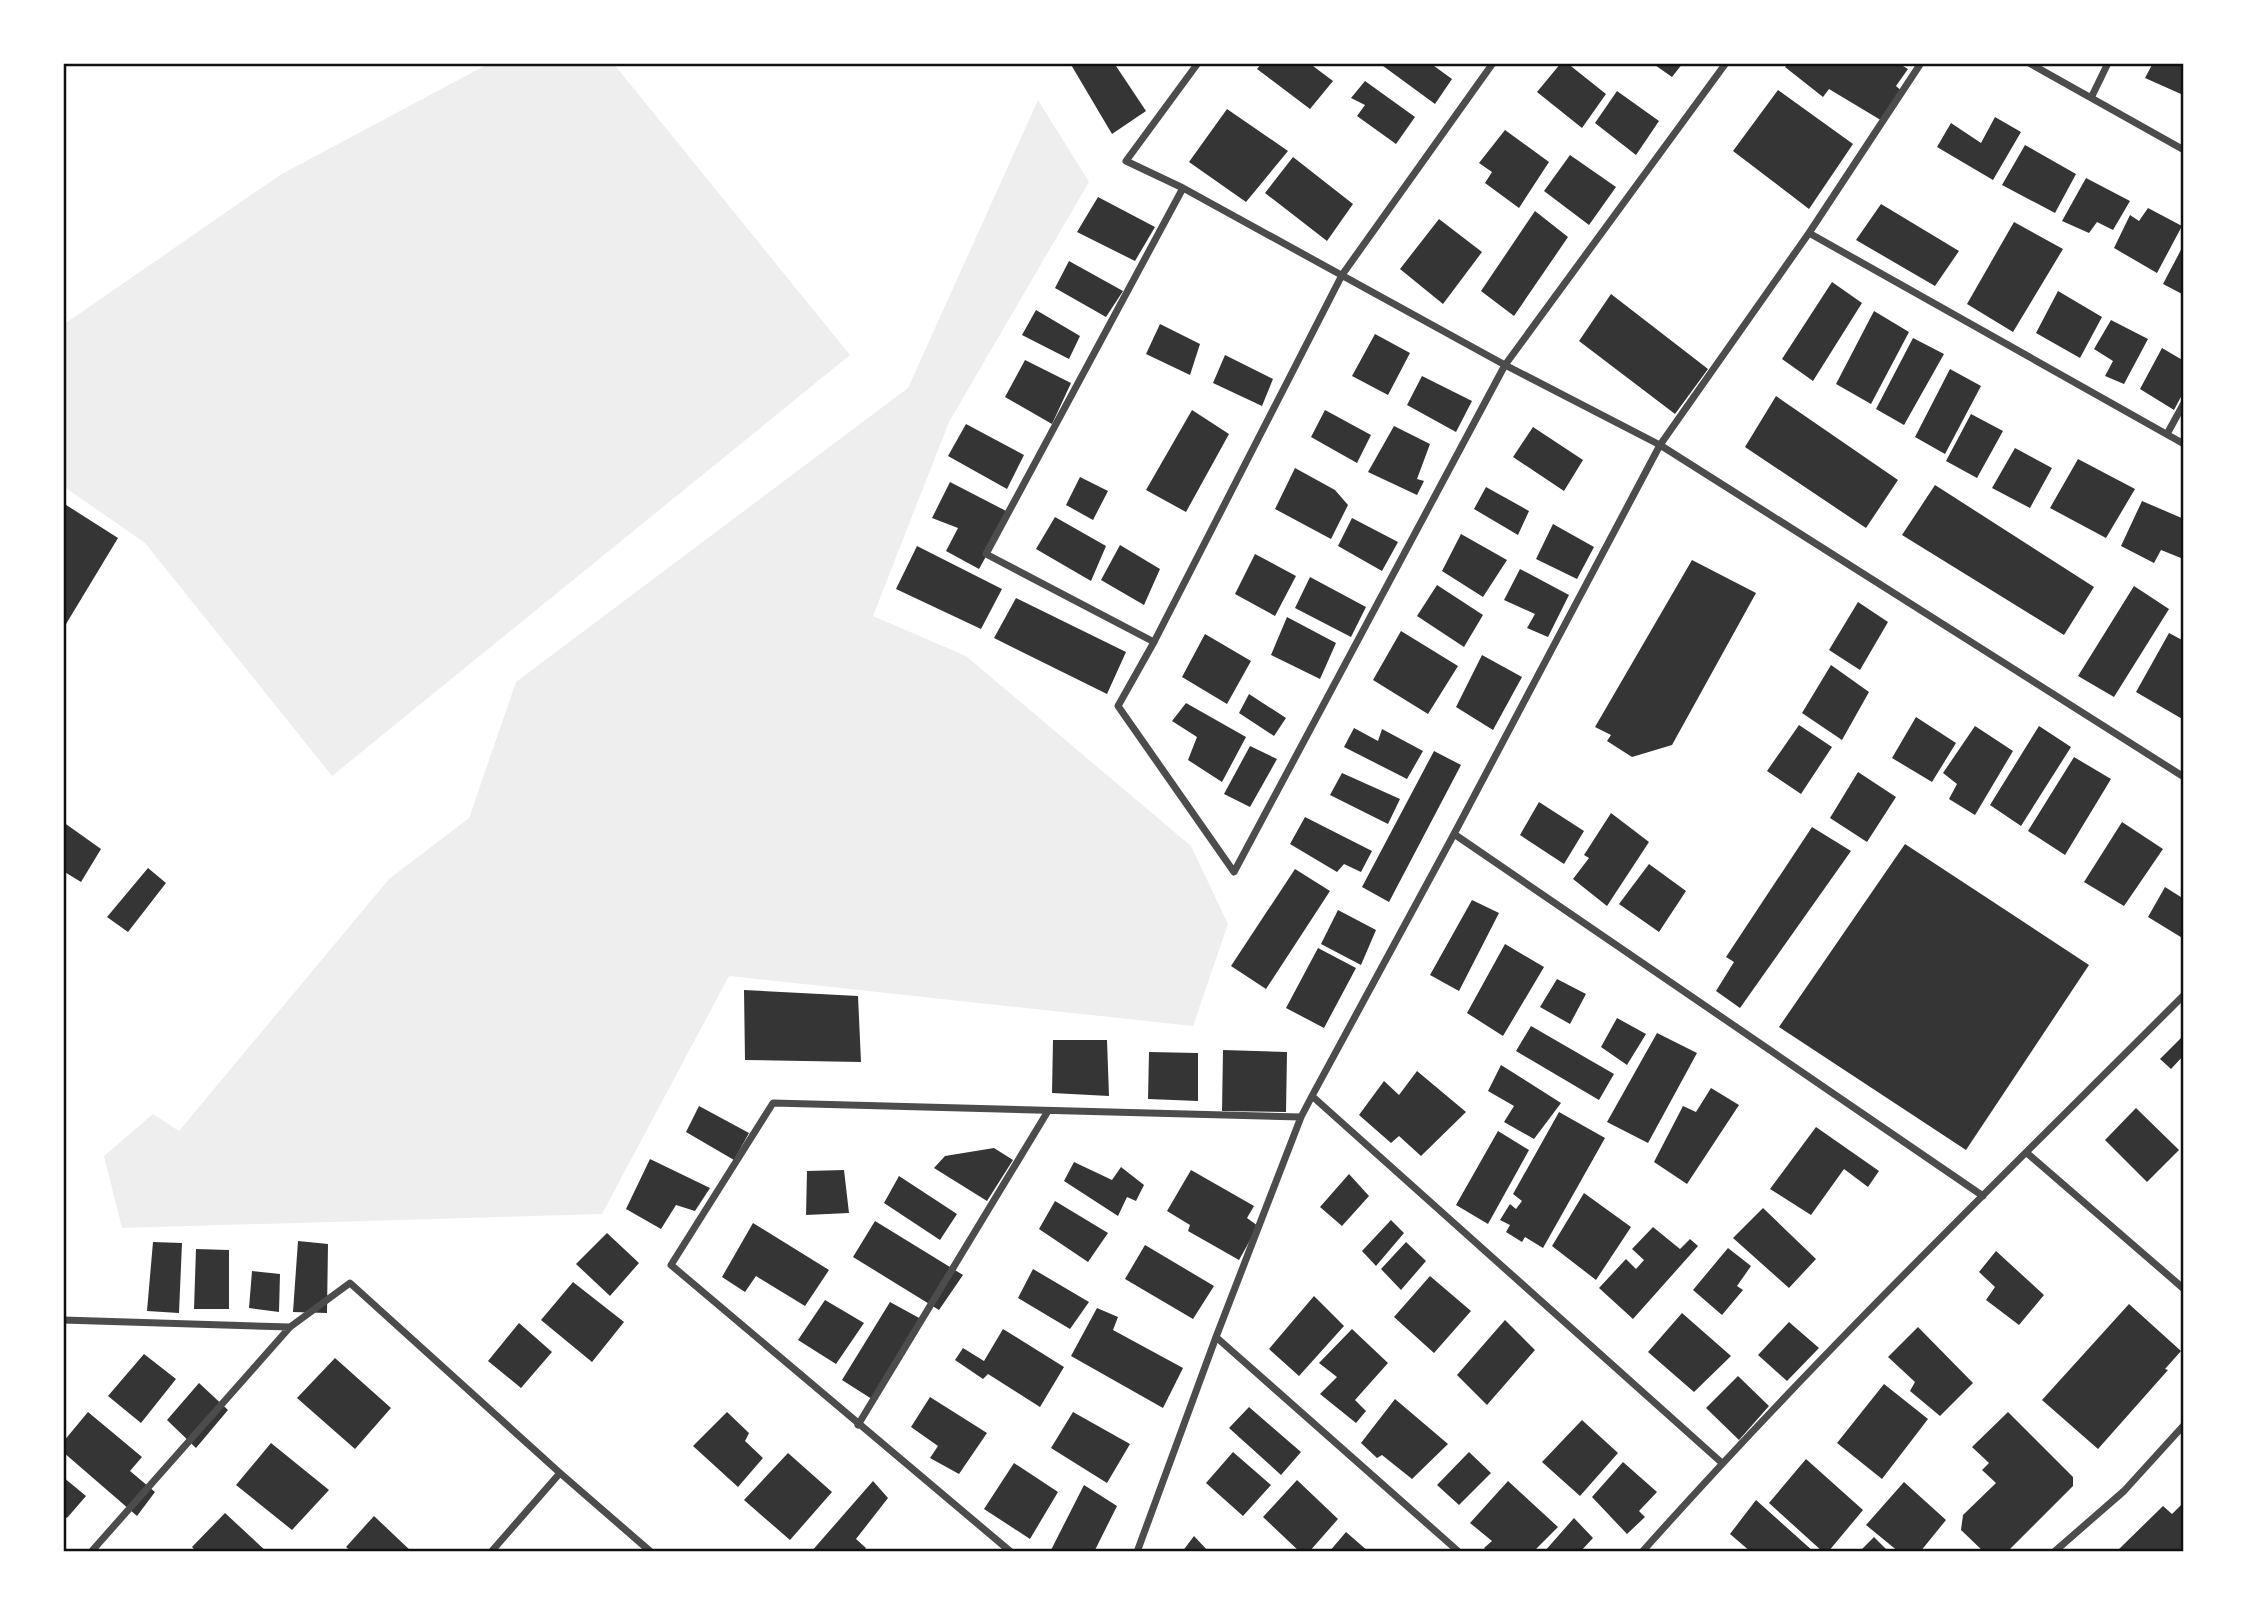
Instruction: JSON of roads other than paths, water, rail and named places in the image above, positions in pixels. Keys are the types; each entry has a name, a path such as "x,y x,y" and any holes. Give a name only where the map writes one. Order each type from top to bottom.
{"street":[{"path":"1198,63 1126,161 1183,188 1505,365 1660,445 2184,777"},
{"path":"1493,63 1342,275 1154,642 1118,706 1234,872 1505,365 1726,63"},
{"path":"1136,1552 1216,1337 1301,1117 1312,1096 1660,445 1809,233 1921,63"},
{"path":"2029,63 2184,150"},
{"path":"2092,96 2108,63"},
{"path":"1154,642 986,554 1183,188"},
{"path":"1809,233 2184,444"},
{"path":"2166,434 2184,403"},
{"path":"1454,834 1983,1196"},
{"path":"1642,1552 1722,1463 2184,995"},
{"path":"1312,1096 1722,1463"},
{"path":"1011,1552 671,1265 773,1103 1301,1117"},
{"path":"858,1425 1048,1111"},
{"path":"2027,1153 2184,1289"},
{"path":"91,1552 290,1327 350,1283 651,1552"},
{"path":"63,1320 290,1327"},
{"path":"1216,1337 1459,1552"},
{"path":"2054,1552 2123,1491 2184,1425"},
{"path":"491,1552 560,1473"}]}
